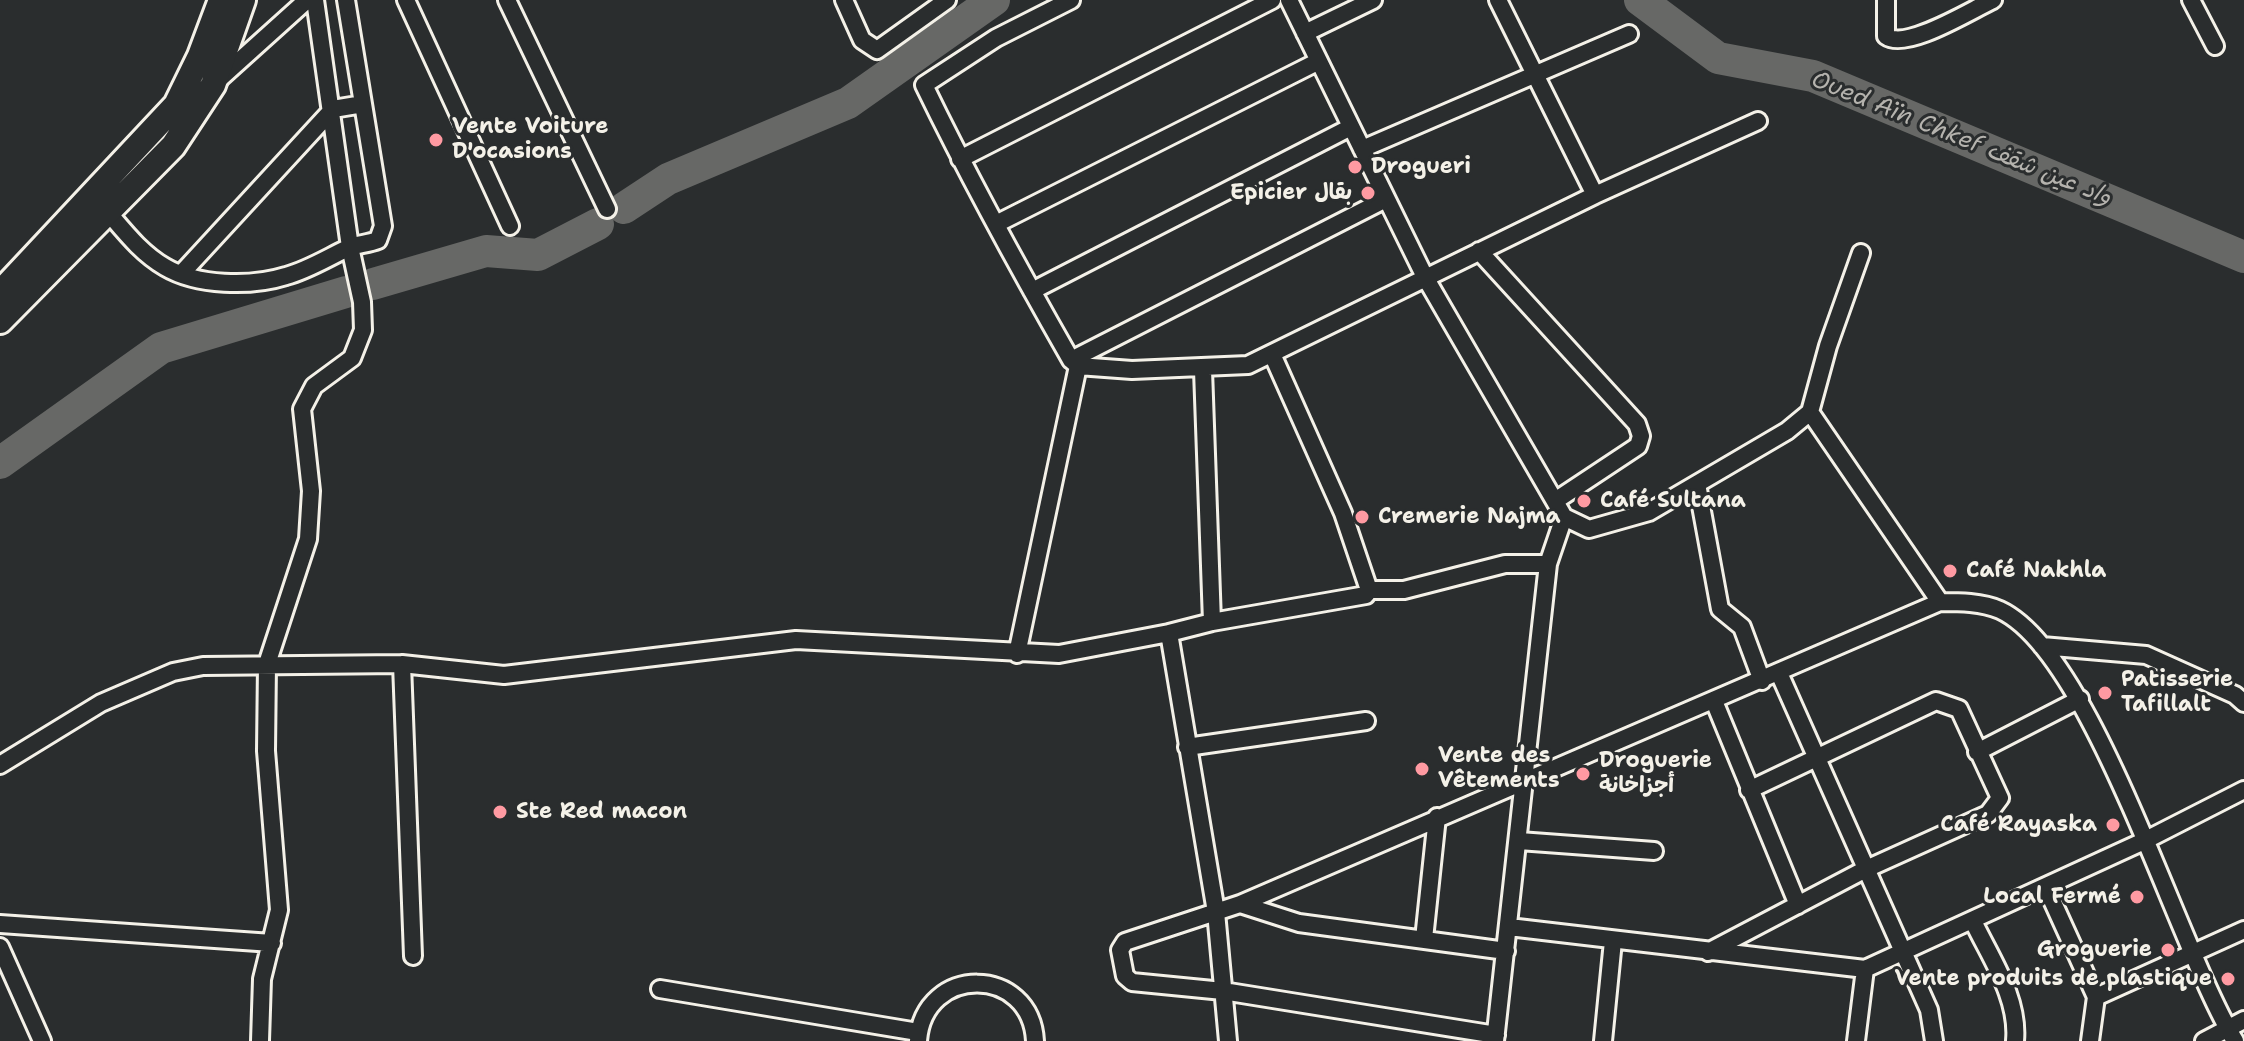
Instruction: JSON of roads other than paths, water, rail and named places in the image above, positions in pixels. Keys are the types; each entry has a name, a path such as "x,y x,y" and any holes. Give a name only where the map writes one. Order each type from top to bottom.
{"main road":[{"path":"0,293 176,105 200,56 221,0"},
{"path":"0,321 173,146 213,85 243,0"}],"street":[{"path":"213,85 307,0"},
{"path":"260,1041 262,979 279,910 266,751 267,664 309,529 311,491 302,409 314,386 352,358 363,330 362,302 350,247 333,109 315,0"},
{"path":"107,211 137,247 181,274 236,283 283,277 318,265 350,247 378,240 383,234 346,0"},
{"path":"406,0 510,226"},
{"path":"507,0 607,209"},
{"path":"844,0 862,40 877,50 947,0"},
{"path":"1017,654 1074,363 960,159 924,85 996,38 1071,0"},
{"path":"960,159 1272,0"},
{"path":"1289,0 1425,277 1564,517 1589,529 1606,527 1649,512 1797,424 1810,412 1828,346 1861,253"},
{"path":"1305,33 1373,0"},
{"path":"1498,0 1595,195"},
{"path":"1886,0 1886,36 1900,41 1929,31 1983,2"},
{"path":"2191,0 2215,46"},
{"path":"1362,149 1629,34"},
{"path":"996,224 1319,61"},
{"path":"181,274 333,109 363,104"},
{"path":"1074,363 1132,370 1203,370 1248,365 1595,195 1758,121"},
{"path":"1032,291 1351,127"},
{"path":"1074,363 1386,199"},
{"path":"1479,251 1637,424 1641,436 1638,446 1555,501"},
{"path":"1272,354 1343,513 1369,590"},
{"path":"1203,370 1212,622"},
{"path":"1810,412 1940,602"},
{"path":"1697,484 1720,609 1742,627 1762,681"},
{"path":"1564,517 1548,564 1526,780 1495,1038 1223,991 1132,982 1125,976 1120,950 1125,942 1240,904 1437,817 1526,780 1762,681 1940,602 1965,602 2001,610 2042,646 2080,699 2231,1034"},
{"path":"1369,590 1404,590 1505,564 1548,564"},
{"path":"0,765 101,703 173,672 203,666 402,664 504,675 796,640 1059,654 1212,622 1366,595 1369,590"},
{"path":"1169,633 1216,912 1228,1041"},
{"path":"2042,646 2146,655 2235,695 2244,703"},
{"path":"402,664 413,956"},
{"path":"1779,673 1864,870 1929,1010 1934,1041"},
{"path":"1977,752 2080,699"},
{"path":"1714,701 1798,905"},
{"path":"1708,952 1864,870 1995,808 2000,798 1959,709 1936,701 1749,790"},
{"path":"1187,747 1366,721"},
{"path":"1509,927 1865,969 2144,841 2244,790"},
{"path":"1424,939 1437,817"},
{"path":"1519,841 1654,851"},
{"path":"2046,887 2096,997 2090,1041"},
{"path":"1240,904 1299,923 1506,951"},
{"path":"1973,921 2010,998 2016,1017 2015,1041"},
{"path":"0,924 272,943"},
{"path":"2096,997 2244,930"},
{"path":"1603,1041 1613,941"},
{"path":"0,947 42,1041"},
{"path":"1856,1041 1865,969"},
{"path":"660,989 918,1036 926,1012 940,996 959,986 979,983 1000,988 1017,1000 1030,1017 1035,1041"},
{"path":"2204,1041 2231,1034 2244,1020"}],"waterway":[{"name":"Oued Aïn Chkef واد عين شقف","path":"624,208 668,179 848,103 994,0"},
{"name":"Oued Aïn Chkef واد عين شقف","path":"1640,0 1718,58 1813,76 2244,257"},
{"name":"Oued Aïn Chkef واد عين شقف","path":"373,284 486,251 538,255 598,224"},
{"name":"Oued Aïn Chkef واد عين شقف","path":"0,463 161,348 346,292"}],"place":[{"name":"Vente Voiture D'ocasions","path":"436,140"},
{"name":"Drogueri","path":"1355,167"},
{"name":"Epicier بقال","path":"1368,193"},
{"name":"Café Sultana","path":"1584,501"},
{"name":"Cremerie Najma","path":"1362,517"},
{"name":"Café Nakhla","path":"1950,571"},
{"name":"Patisserie Tafillalt","path":"2105,693"},
{"name":"Vente des Vêtements","path":"1422,769"},
{"name":"Droguerie أجزاخانة","path":"1583,774"},
{"name":"Ste Red macon","path":"500,812"},
{"name":"Café Rayaska","path":"2113,825"},
{"name":"Local Fermé","path":"2137,897"},
{"name":"Groguerie","path":"2168,950"},
{"name":"Vente produits de plastique","path":"2228,979"}]}
